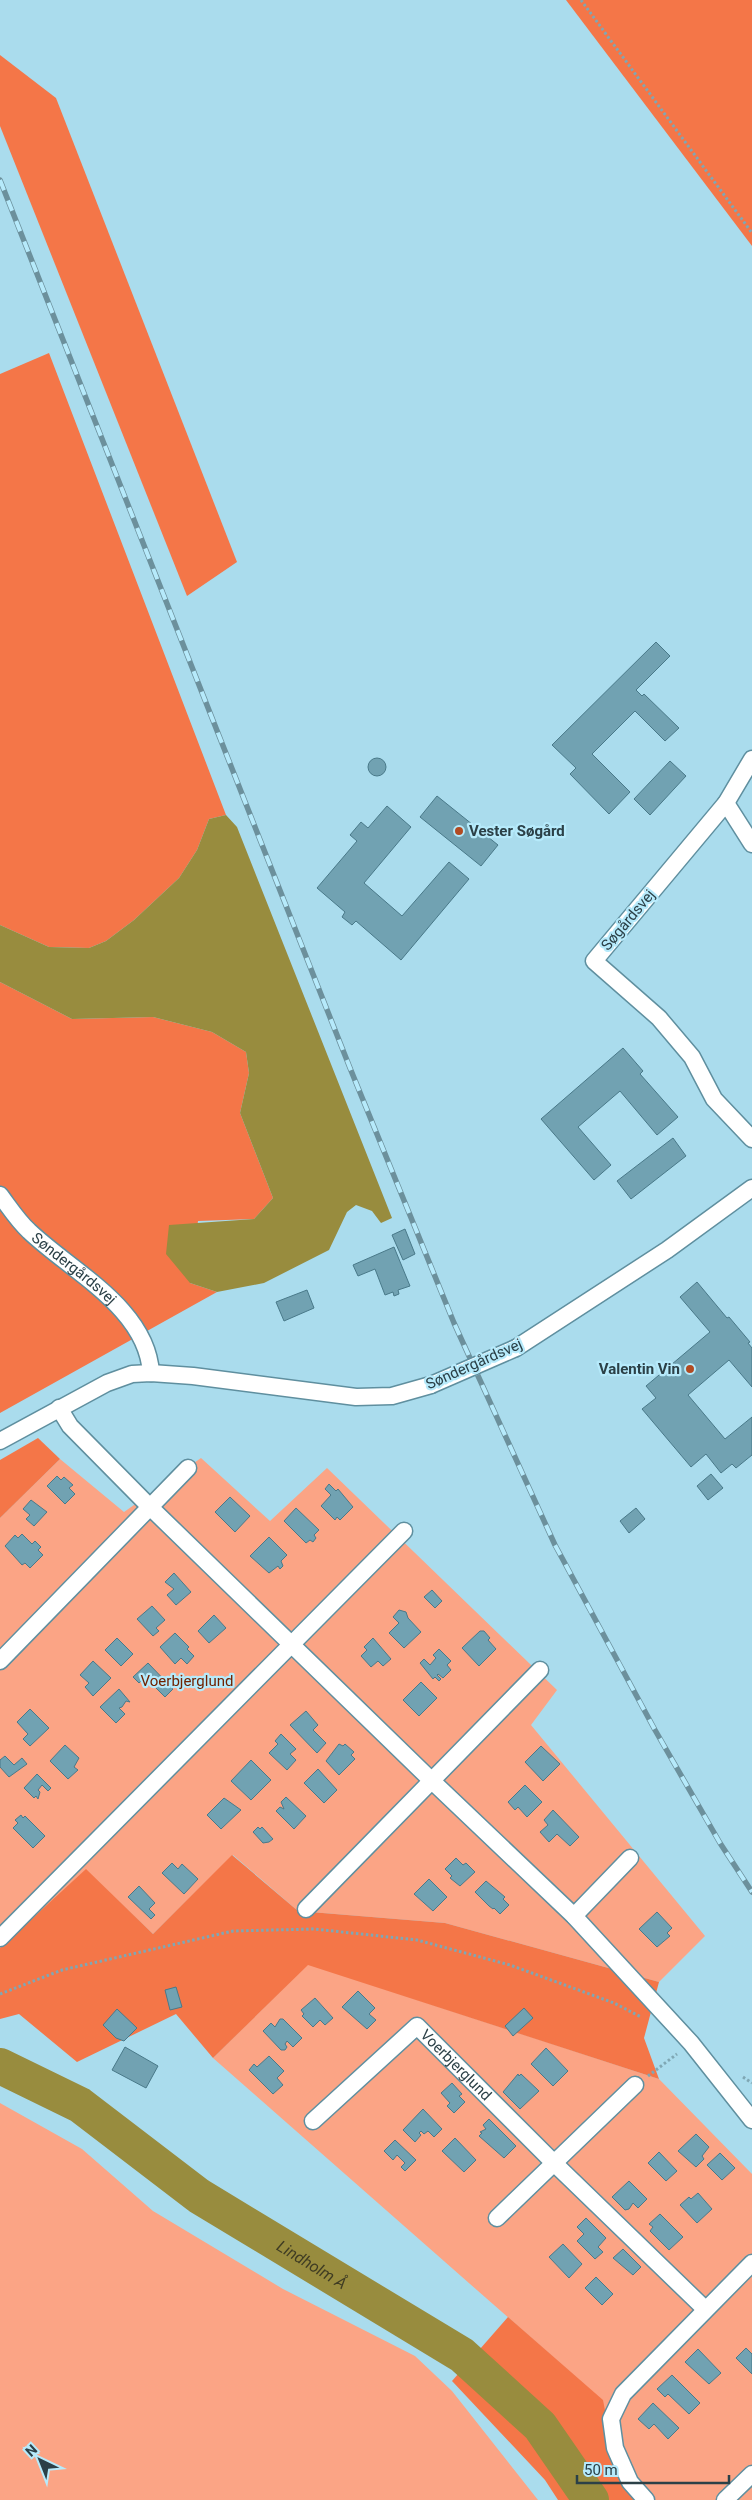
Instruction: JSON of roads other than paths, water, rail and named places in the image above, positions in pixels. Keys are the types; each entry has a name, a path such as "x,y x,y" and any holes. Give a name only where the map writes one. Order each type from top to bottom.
{"street":[{"name":"Søgårdsvej","path":"752,759 726,803 594,961 660,1018 692,1057 714,1098 752,1139"},
{"path":"726,803 752,844"},
{"name":"Søndergårdsvej","path":"0,1442 106,1383 132,1374 151,1373 356,1397 392,1396 431,1385 516,1348 668,1250 752,1188"},
{"name":"Søndergårdsvej","path":"0,1195 28,1230 125,1312 139,1329 148,1356 151,1373"},
{"path":"59,1408 70,1426 150,1507 574,1916 691,2043 752,2120"},
{"path":"0,1661 188,1468"},
{"path":"0,1938 293,1645 404,1531"},
{"path":"306,1909 540,1670"},
{"path":"574,1916 630,1858"},
{"name":"Voerbjerglund","path":"313,2122 417,2026 554,2163 705,2309"},
{"path":"497,2218 635,2085"},
{"path":"646,2500 630,2482 615,2448 611,2419 623,2394 752,2263"},
{"path":"725,2500 752,2474"}],"waterway":[{"name":"Lindholm Å","path":"0,2066 80,2105 199,2196 462,2355 540,2426 591,2500"}],"railway":[{"path":"0,180 350,1068 454,1323 555,1545 655,1730 720,1843 752,1892"}],"place":[{"name":"Vester Søgård","path":"459,831"},
{"name":"Valentin Vin","path":"690,1369"}]}
